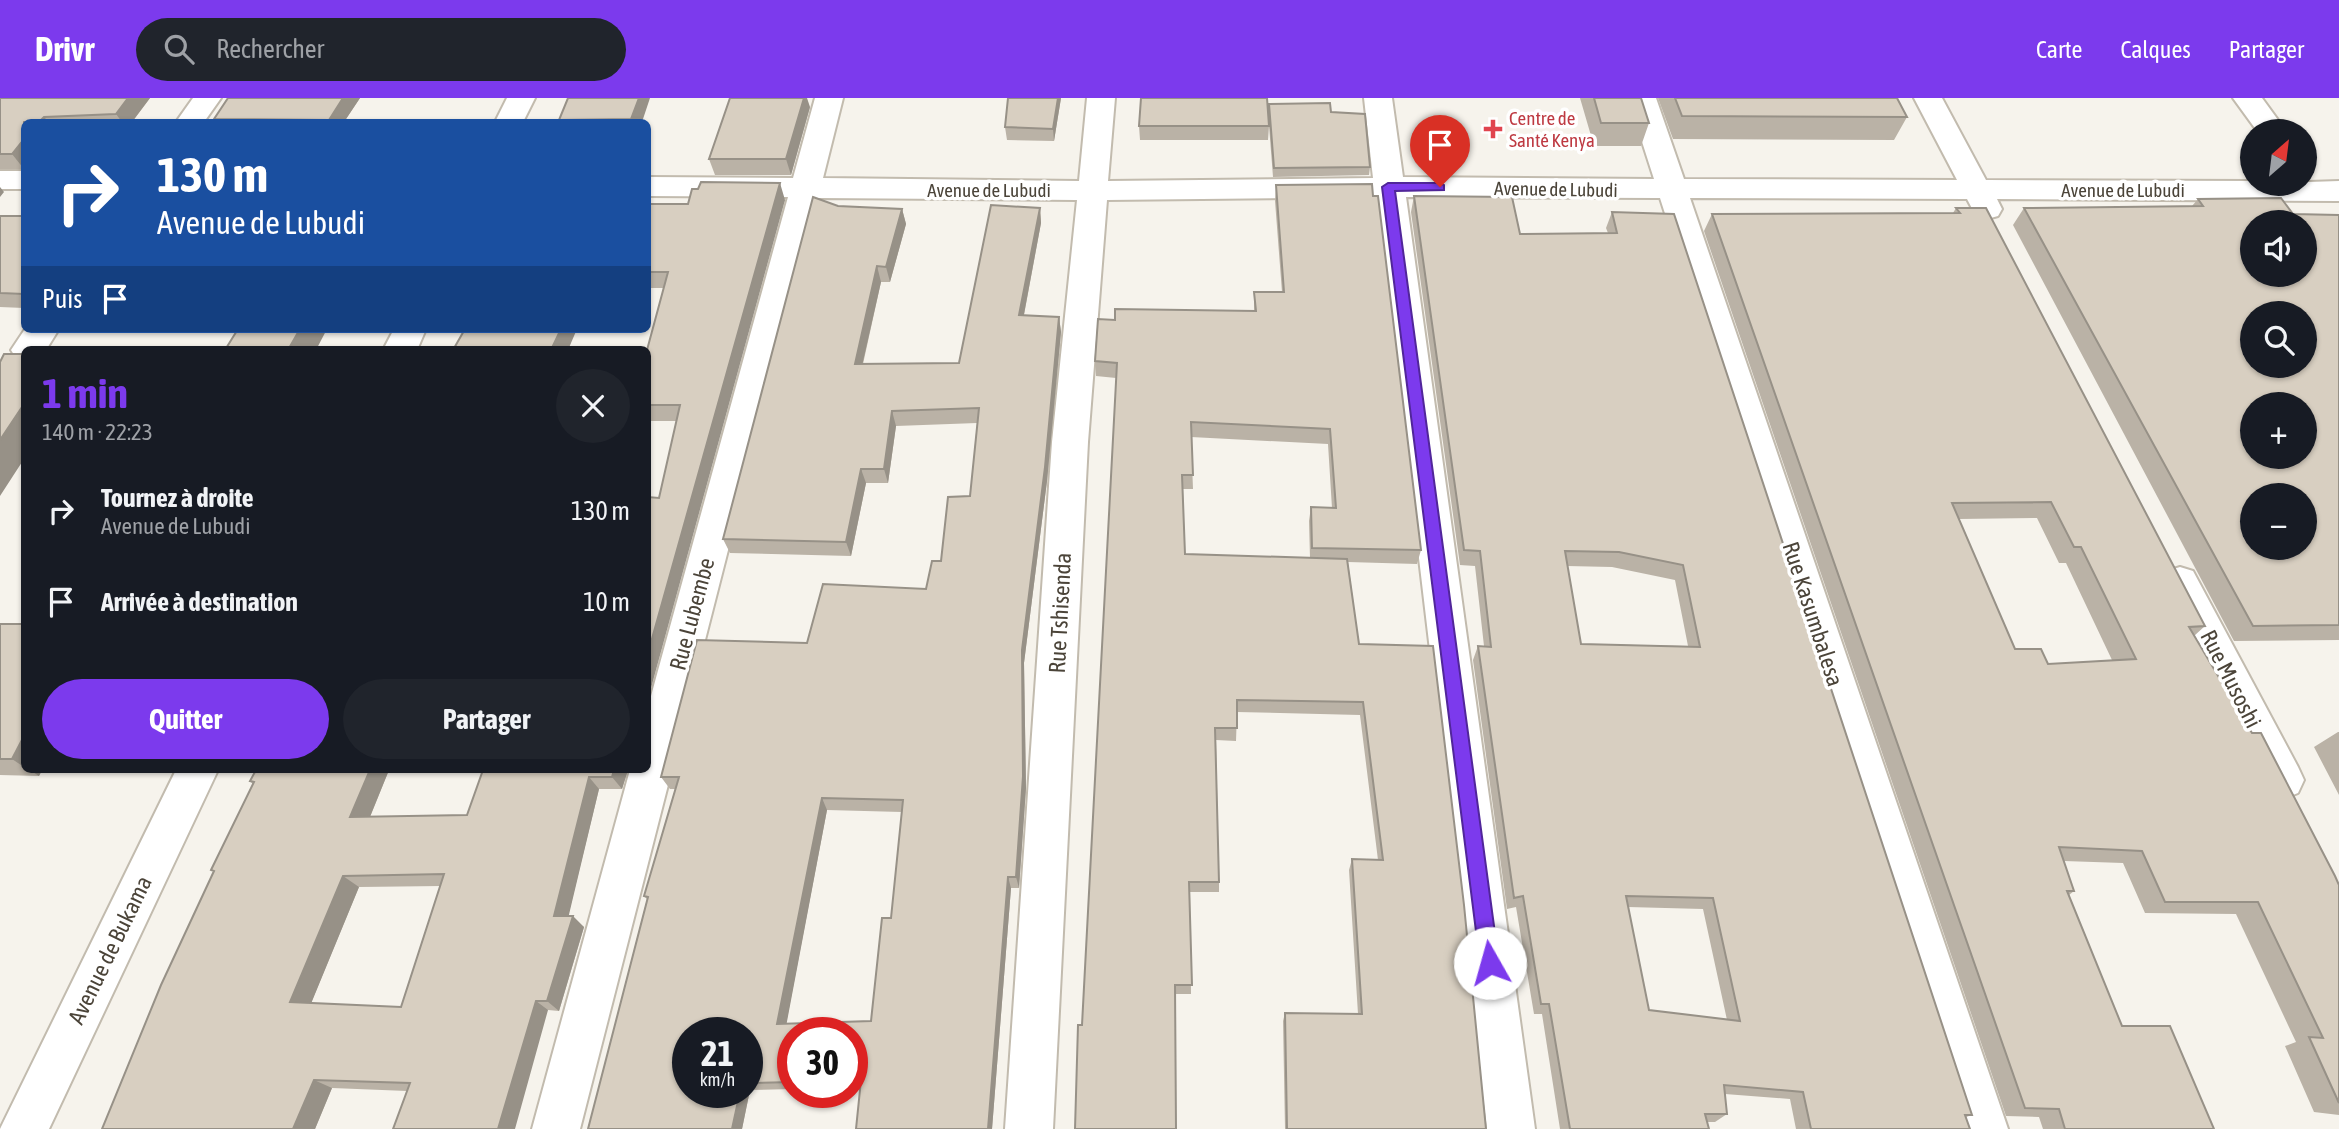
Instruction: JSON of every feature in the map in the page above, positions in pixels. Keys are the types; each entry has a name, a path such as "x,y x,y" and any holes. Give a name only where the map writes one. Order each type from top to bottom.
{"street":[{"path":"192,119 207,98"},
{"path":"510,119 521,98"},
{"name":"Rue Lubembe","path":"651,768 829,98"},
{"name":"Rue Tshisenda","path":"1029,1129 1070,442 1101,98"},
{"path":"1378,98 1511,1129"},
{"name":"Rue Kasumbalesa","path":"1643,98 1984,1129"},
{"path":"1928,98 2002,238"},
{"path":"2247,98 2263,119"},
{"path":"0,180 21,180"},
{"name":"Avenue de Lubudi","path":"651,186 1091,191 1388,187 1673,190 2320,186"},
{"path":"2320,186 2339,218"},
{"name":"Rue Musoshi","path":"2167,557 2301,814"},
{"name":"Avenue de Bukama","path":"24,1129 196,773"},
{"name":"Rue Lubembe","path":"555,1129 650,773"}],"building":[{"path":"0,98 128,98 116,114 21,119 21,143 12,154 0,154"},
{"path":"228,98 343,98 330,119 214,119"},
{"path":"568,98 639,98 631,119 559,119"},
{"path":"730,98 804,98 786,159 709,159"},
{"path":"1008,98 1058,98 1053,129 1005,127"},
{"path":"1141,98 1267,98 1269,126 1139,126"},
{"path":"1594,98 1641,98 1649,123 1601,123"},
{"path":"1675,98 1897,98 1907,117 1682,116"},
{"path":"1330,103 1331,112 1365,114 1370,167 1274,168 1269,104"},
{"path":"701,182 780,183 651,642 651,497 659,498 680,405 651,405 651,346 648,346 668,272 651,272 651,204 688,204 692,189 698,189"},
{"path":"1372,184 1373,196 1378,196 1421,550 1312,548 1311,507 1336,508 1330,429 1191,422 1193,475 1182,475 1185,554 1347,559 1359,644 1433,646 1464,905 1486,1129 1287,1129 1285,1013 1362,1014 1352,859 1383,860 1363,702 1237,700 1237,728 1215,728 1219,882 1189,882 1192,985 1175,985 1176,1129 1075,1129 1078,1025 1082,1025 1117,363 1095,361 1098,319 1115,320 1115,309 1256,311 1254,292 1284,292 1276,185"},
{"path":"1414,196 1512,197 1520,234 1617,233 1612,212 1674,214 1972,1115 1965,1115 1970,1129 1811,1129 1803,1092 1724,1085 1727,1114 1705,1114 1709,1129 1570,1129 1549,1004 1541,1004 1523,896 1514,898 1478,646 1491,647 1480,551 1464,550","holes":["1565,551 1619,552 1683,565 1700,647 1581,644","1626,896 1713,898 1740,1021 1649,1010"]},
{"path":"813,197 838,206 902,209 886,267 877,266 855,364 959,363 991,205 1040,208 1019,315 1059,317 1045,467 1022,650 1023,776 1016,877 1008,877 988,1129 856,1129 858,1108 868,1108 868,1021 871,1021 882,918 891,918 903,800 822,798 777,1017 777,1082 763,1083 763,1017 672,1017 672,1108 737,1108 732,1129 588,1129 648,897 644,896 679,777 661,777 697,640 807,643 823,584 926,589 932,561 941,561 948,497 970,496 979,408 892,411 884,469 861,469 846,542 723,539"},
{"path":"2281,198 2290,210 2240,210 2240,287 2317,287 2317,215 2339,215 2339,625 2253,626 2024,208 2203,206 2198,199"},
{"path":"1956,208 1986,208 2205,626 2189,627 2252,733 2261,733 2339,885 2339,1103 2309,1037 2323,1038 2258,902 2165,902 2142,851 2059,847 2074,891 2067,891 2122,1026 2170,1026 2214,1129 2065,1129 2059,1109 2025,1108 1712,214 1960,213","holes":["2051,502 2074,547 2081,547 2136,659 2048,664 2041,649 2015,649 1952,503"]},
{"path":"0,216 21,216 21,294 0,293"},
{"path":"236,333 298,333 290,346 227,346"},
{"path":"463,333 559,333 553,346 455,346"},
{"path":"4,354 21,354 21,408 0,440 0,362"},
{"path":"0,624 21,624 21,742 12,759 0,759"},
{"path":"254,773 369,773 350,817 467,815 482,773 613,773 612,777 589,777 554,916 573,916 547,1001 536,1001 498,1129 393,1129 410,1083 314,1080 293,1129 102,1129 161,985 214,871 211,870 254,782 250,781","holes":["444,874 401,1007 290,1002 343,876"]}],"place":[{"name":"Centre de Santé Kenya","path":"1493,129"}],"route":[{"path":"1440,187 1388,187 1490,963"}]}
